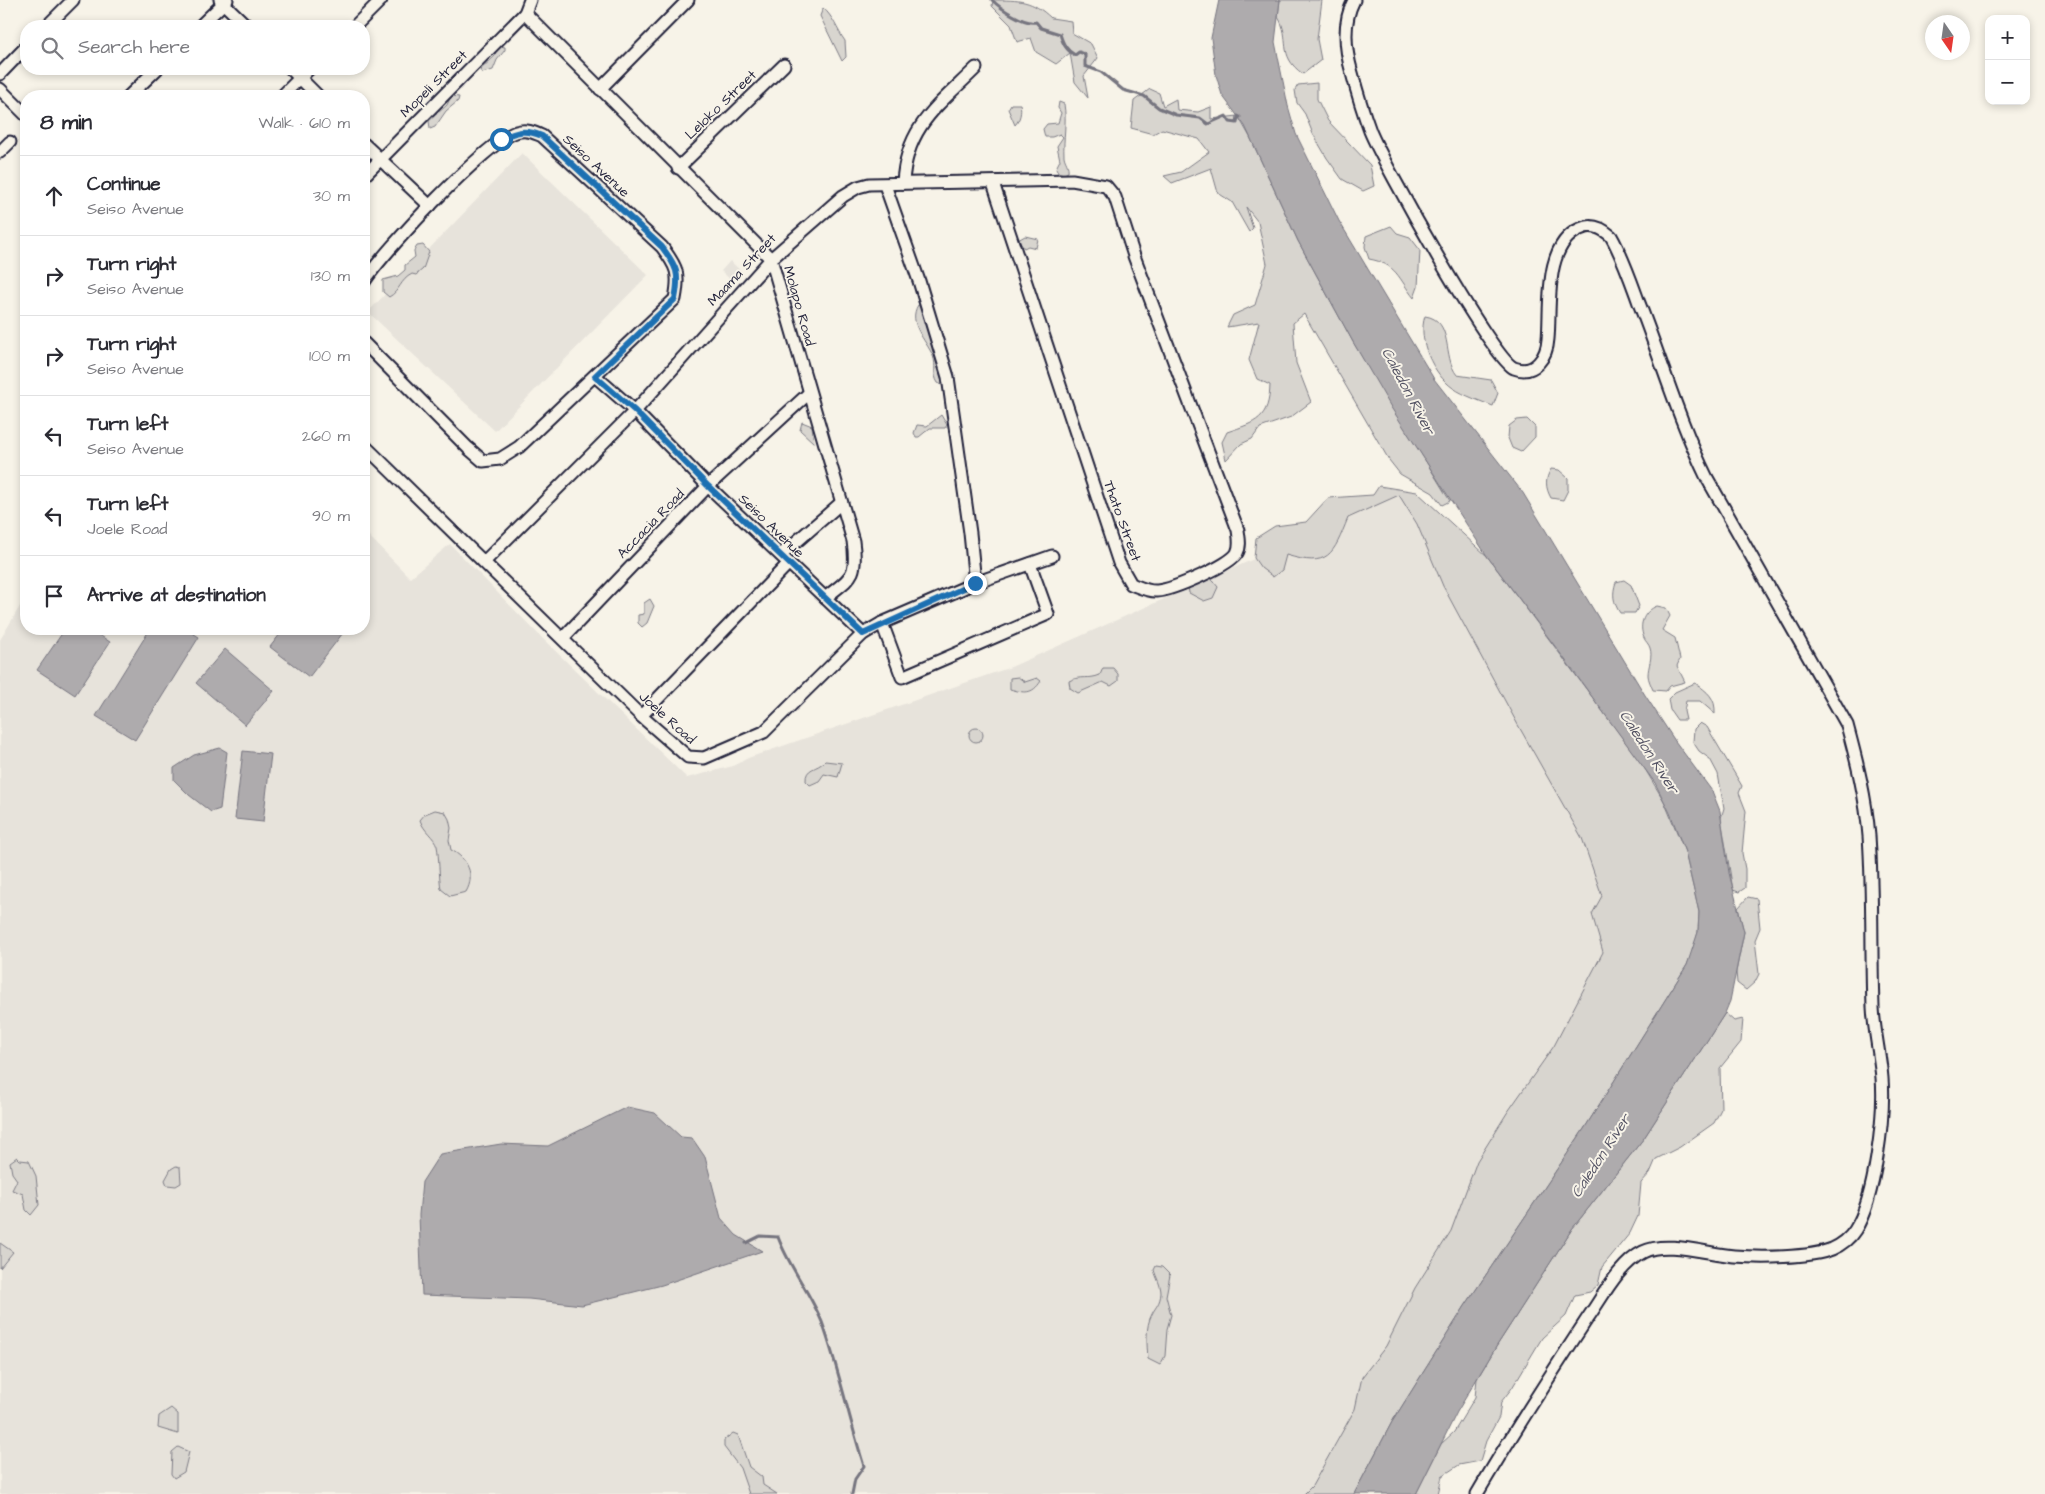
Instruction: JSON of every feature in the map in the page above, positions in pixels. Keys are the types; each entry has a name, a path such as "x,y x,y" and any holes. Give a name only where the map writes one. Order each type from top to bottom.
{"street":[{"path":"53,20 73,0"},
{"path":"362,20 381,0"},
{"path":"525,13 530,0"},
{"path":"600,89 688,0"},
{"path":"1354,0 1348,12 1346,42 1352,72 1371,132 1446,269 1486,336 1509,365 1517,369 1525,369 1539,364 1544,357 1548,340 1551,283 1555,264 1567,239 1575,231 1585,226 1603,230 1611,236 1649,328 1682,426 1706,478 1847,725 1861,783 1869,836 1873,1011 1882,1079 1882,1117 1873,1175 1863,1215 1855,1231 1844,1242 1830,1250 1780,1256 1735,1256 1665,1247 1642,1252 1632,1259 1597,1305 1530,1404 1477,1494"},
{"path":"206,20 223,1 241,20"},
{"name":"Molapo Road","path":"525,13 771,259 808,394 853,541 855,569 848,579 825,598"},
{"name":"Mopeli Street","path":"370,170 525,13"},
{"path":"0,74 20,53"},
{"name":"Leloko Street","path":"678,168 784,64"},
{"path":"903,183 904,166 915,132 976,68"},
{"path":"135,90 151,75"},
{"path":"298,75 312,90"},
{"path":"288,90 302,75"},
{"path":"0,89 20,109"},
{"name":"Seiso Avenue","path":"370,275 430,206 501,139 517,131 528,130 542,136 662,247 676,266 678,282 675,299 519,447 500,459 483,461 370,349"},
{"path":"0,152 10,142"},
{"path":"370,150 430,206"},
{"name":"Maama Street","path":"484,562 635,411 771,259 842,196 858,187 903,183 993,183 1072,180 1106,186"},
{"name":"Thato Street","path":"993,183 1119,563 1131,584 1154,592 1166,590 1229,562 1238,552 1240,545 1238,530 1134,256 1115,197 1106,186"},
{"path":"884,185 919,282 948,377 970,532 975,583"},
{"name":"Seiso Avenue","path":"595,376 635,411 708,486 863,634"},
{"name":"Accacia Road","path":"563,638 708,486 808,394"},
{"name":"Joele Road","path":"370,451 641,716 688,757 704,758 764,732 863,634 882,623 975,583 1052,556"},
{"path":"781,554 841,503"},
{"path":"641,716 789,563"},
{"path":"882,623 902,677 1048,614 1030,564"}],"shaded area":[{"path":"993,0 1025,2 1038,8 1051,18 1071,21 1072,33 1091,44 1098,58 1084,76 1088,98 1075,82 1070,53 1056,64 1036,52 1031,38 1017,42 1011,25 992,6"},
{"path":"1280,0 1322,0 1317,39 1321,60 1303,74 1295,67 1287,53 1282,25 1278,17"},
{"path":"823,8 830,15 845,41 846,57 842,61 820,16"},
{"path":"499,46 505,47 505,50 497,60 493,70 482,73 480,70 495,56 496,48"},
{"path":"1317,83 1317,99 1328,121 1370,165 1374,186 1363,191 1342,179 1313,134 1305,114 1297,103 1295,90 1298,85"},
{"path":"1150,89 1159,93 1163,106 1176,99 1177,110 1198,112 1211,107 1211,119 1238,116 1250,137 1298,241 1353,342 1450,501 1442,505 1433,493 1400,474 1389,460 1304,314 1293,323 1296,363 1311,402 1291,417 1260,428 1252,439 1241,444 1226,460 1222,442 1227,432 1254,422 1259,418 1264,412 1269,396 1270,385 1257,379 1249,360 1259,322 1227,327 1233,315 1255,305 1267,264 1258,222 1246,207 1253,228 1249,232 1232,202 1218,193 1211,168 1172,183 1164,176 1181,172 1209,152 1199,139 1162,129 1153,134 1131,128 1134,101"},
{"path":"451,96 459,97 458,101 446,111 435,127 430,129 429,121 447,105"},
{"path":"1059,102 1064,104 1065,111 1064,156 1068,172 1064,174 1058,172 1056,168 1060,160 1057,146 1063,137 1060,134 1045,137 1043,129 1047,124 1058,123 1061,113 1058,108"},
{"path":"1011,104 1020,104 1021,107 1019,118 1015,125 1008,109"},
{"path":"522,153 648,275 495,431 370,314 370,310"},
{"path":"1391,226 1397,233 1410,237 1420,250 1418,287 1414,298 1391,268 1386,264 1369,259 1365,247 1366,236"},
{"path":"1025,236 1038,239 1036,248 1028,246 1024,248 1018,240"},
{"path":"423,245 429,252 423,269 416,275 408,276 396,292 389,297 383,292 383,280 398,276 405,270 405,265 415,257 414,251 417,246"},
{"path":"730,261 740,270 731,280 721,271"},
{"path":"918,305 923,308 945,381 942,385 936,380 933,356 916,325 915,312"},
{"path":"1425,316 1434,319 1440,324 1444,332 1450,359 1457,375 1491,380 1498,393 1493,406 1458,391 1439,374 1428,356 1425,346 1423,325"},
{"path":"941,415 947,425 945,428 930,428 919,437 916,437 914,433 917,425 927,426"},
{"path":"1527,419 1535,427 1535,437 1521,452 1512,448 1508,438 1509,426 1517,420"},
{"path":"802,422 812,426 814,443 800,430"},
{"path":"1551,469 1559,470 1568,478 1568,490 1563,500 1551,498 1549,494 1546,483"},
{"path":"1379,486 1417,492 1487,556 1642,764 1664,801 1685,852 1699,912 1698,932 1694,949 1687,965 1584,1129 1465,1306 1392,1422 1354,1494 1304,1494 1312,1486 1355,1409 1362,1377 1386,1346 1415,1288 1451,1231 1477,1161 1507,1113 1554,1046 1603,952 1592,914 1602,896 1582,838 1443,586 1417,524 1399,495 1348,518 1333,549 1321,559 1300,559 1286,555 1282,570 1273,577 1261,568 1254,558 1256,538 1275,526 1306,522 1328,498 1373,495"},
{"path":"1398,495 1466,569 1631,948 1324,1494 0,1494 0,640 20,606 20,635 370,635 370,537 410,578 450,544 543,639 687,778 733,766 748,758 1011,667"},
{"path":"1209,576 1218,587 1213,598 1204,601 1189,593 1188,586"},
{"path":"1624,580 1631,585 1639,606 1635,613 1620,613 1615,602 1614,590 1616,582"},
{"path":"650,599 654,606 647,623 642,627 638,623 638,615 644,614 644,603"},
{"path":"1657,606 1666,608 1670,616 1662,630 1675,638 1680,659 1677,666 1685,682 1670,686 1666,691 1653,690 1648,675 1651,651 1642,633 1643,619 1652,608"},
{"path":"1103,668 1113,668 1118,674 1118,681 1111,686 1103,682 1078,693 1070,688 1069,681 1100,675"},
{"path":"1018,677 1025,682 1037,678 1041,681 1031,691 1010,689 1010,678"},
{"path":"1695,683 1704,689 1713,700 1715,714 1700,701 1686,701 1684,711 1686,720 1677,720 1670,710 1668,699 1675,692"},
{"path":"1700,723 1707,727 1742,786 1739,793 1746,811 1742,853 1745,869 1745,888 1739,892 1733,890 1721,818 1724,808 1718,774 1710,759 1699,751 1693,742 1694,729"},
{"path":"973,728 979,728 983,735 979,742 973,742 969,738 969,732"},
{"path":"825,761 842,763 838,777 824,774 819,781 810,785 806,781 807,773"},
{"path":"435,810 445,812 449,819 451,850 462,858 470,873 469,886 466,892 450,896 441,889 437,846 420,820 425,814"},
{"path":"1748,897 1757,899 1760,928 1755,940 1759,974 1755,982 1746,990 1737,983 1736,972 1744,932 1738,908"},
{"path":"1725,1013 1734,1021 1743,1019 1741,1042 1720,1068 1721,1109 1714,1123 1680,1147 1656,1159 1650,1173 1641,1183 1638,1216 1630,1233 1602,1267 1598,1285 1590,1292 1575,1295 1566,1316 1542,1338 1512,1388 1501,1402 1499,1417 1486,1441 1480,1461 1459,1465 1442,1476 1438,1494 1416,1494 1441,1444 1454,1432 1475,1397 1477,1379 1496,1347 1572,1229 1644,1138"},
{"path":"17,1157 20,1160 29,1161 36,1176 39,1205 31,1215 26,1210 23,1194 12,1190 17,1180 12,1173 10,1162"},
{"path":"176,1166 180,1167 181,1183 176,1186 167,1185 165,1180 171,1169"},
{"path":"0,1243 13,1252 0,1268"},
{"path":"1156,1266 1162,1267 1170,1275 1166,1296 1171,1315 1167,1329 1165,1356 1160,1365 1148,1359 1147,1342 1147,1330 1150,1319 1159,1302 1161,1293 1154,1270"},
{"path":"171,1408 178,1414 178,1434 158,1428 159,1416"},
{"path":"733,1433 738,1435 749,1467 762,1477 763,1485 777,1494 749,1494 740,1468 724,1447 724,1440"},
{"path":"178,1447 189,1452 184,1472 174,1478 171,1474 172,1452"}],"water":[{"name":"Caledon River","path":"1219,0 1280,0 1275,42 1288,106 1296,134 1339,221 1434,379 1523,493 1645,695 1675,741 1712,791 1720,811 1729,873 1744,932 1730,1001 1725,1013 1644,1138 1572,1229 1496,1347 1457,1412 1416,1494 1354,1494 1392,1422 1465,1306 1584,1129 1687,965 1698,932 1699,912 1685,852 1670,813 1655,783 1487,556 1392,409 1298,241 1245,126 1222,95 1216,75 1211,38"},
{"path":"61,635 99,635 110,642 75,695 37,670"},
{"path":"146,635 196,635 199,637 135,740 96,716"},
{"path":"279,635 341,635 309,677 270,647"},
{"path":"225,649 274,691 245,725 196,683"},
{"path":"220,748 227,752 220,809 211,812 189,795 174,780 174,768 194,755"},
{"path":"243,751 271,754 263,822 235,819"},
{"path":"627,1107 655,1113 681,1137 692,1138 705,1157 721,1218 736,1235 762,1251 662,1285 582,1305 529,1299 422,1295 419,1215 422,1182 440,1154 501,1144 548,1146"}],"waterway":[{"path":"992,0 1019,18 1036,22 1041,28 1060,34 1069,51 1075,55 1079,52 1085,54 1085,66 1101,72 1123,90 1144,96 1159,108 1176,115 1200,118 1208,124 1226,116 1230,122 1237,123 1238,116 1240,117"},
{"path":"746,1243 760,1236 778,1237 822,1322 864,1466 855,1479 852,1494"}],"route":[{"path":"501,139 517,131 528,130 542,136 662,247 676,266 678,282 675,299 595,376 635,411 708,486 863,634 882,623 975,583"}]}
